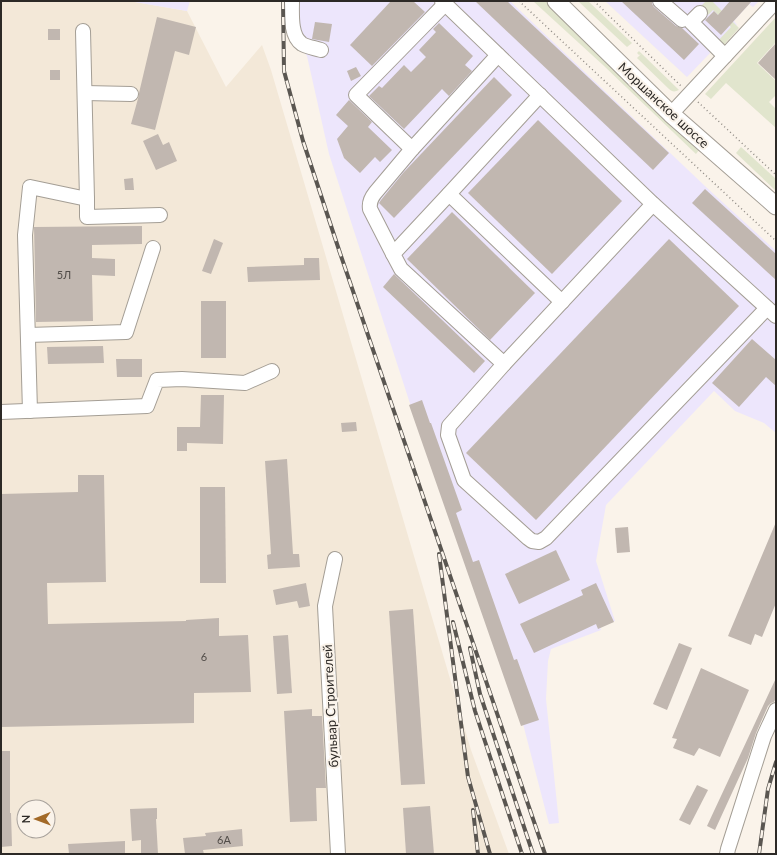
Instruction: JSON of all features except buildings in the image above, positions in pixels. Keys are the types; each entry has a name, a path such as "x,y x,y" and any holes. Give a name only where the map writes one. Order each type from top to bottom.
{"main road":[{"name":"Моршанское шоссе","path":"556,1 671,114 776,206"}],"street":[{"path":"292,1 294,36 302,44 321,50"},
{"path":"660,1 682,20"},
{"path":"671,114 776,1"},
{"path":"412,149 356,95 444,2 653,204 772,312 546,538 539,542 532,541 464,480 448,435 449,426 504,364 653,204"},
{"path":"700,13 691,22 725,56"},
{"path":"83,31 87,216 160,215"},
{"path":"498,55 412,149 375,193 370,200 370,210 401,269 504,364"},
{"path":"85,93 131,94"},
{"path":"393,254 540,95"},
{"path":"30,411 25,235 30,187 87,199"},
{"path":"449,194 562,302"},
{"path":"28,335 126,332 153,248"},
{"path":"1,412 147,406 157,380 182,379 245,384 272,371"},
{"name":"бульвар Строителей","path":"335,559 325,606 338,854"},
{"path":"727,854 764,736 776,710"}],"path":[{"path":"519,1 776,241"}],"shaded area":[{"path":"1,1 129,1 187,11 226,87 262,45 271,70 471,750 509,854 1,854"},
{"path":"129,1 190,1 187,11"},
{"path":"297,1 510,1 706,187 776,251 776,433 764,423 735,411 714,391 606,505 596,561 615,621 600,627 601,630 551,649 548,661 546,699 559,823 549,824 523,724 416,422 329,154 307,56 298,44 299,30"},
{"path":"605,1 759,1 753,7 749,4 734,21 737,25 687,77"}],"green space":[{"path":"533,1 546,1 683,132 702,146 696,154 603,65"},
{"path":"578,1 588,1 632,43 627,47"},
{"path":"706,1 712,1 739,28 721,48 716,43 731,27 713,10 708,15 700,7"},
{"path":"776,17 776,42 757,63 776,81 776,95 769,102 776,109 776,128 726,83 711,99 705,94"},
{"path":"639,51 679,90 670,90 637,58 641,54 639,55 637,53"},
{"path":"741,147 776,179 776,191 736,153"}],"railway":[{"path":"283,1 284,71 303,141 545,854"},
{"path":"439,554 468,777 490,854"},
{"path":"453,622 475,711 522,854"},
{"path":"470,648 480,694 533,854"},
{"path":"759,854 768,789 776,762"},
{"path":"473,810 478,854"}]}
